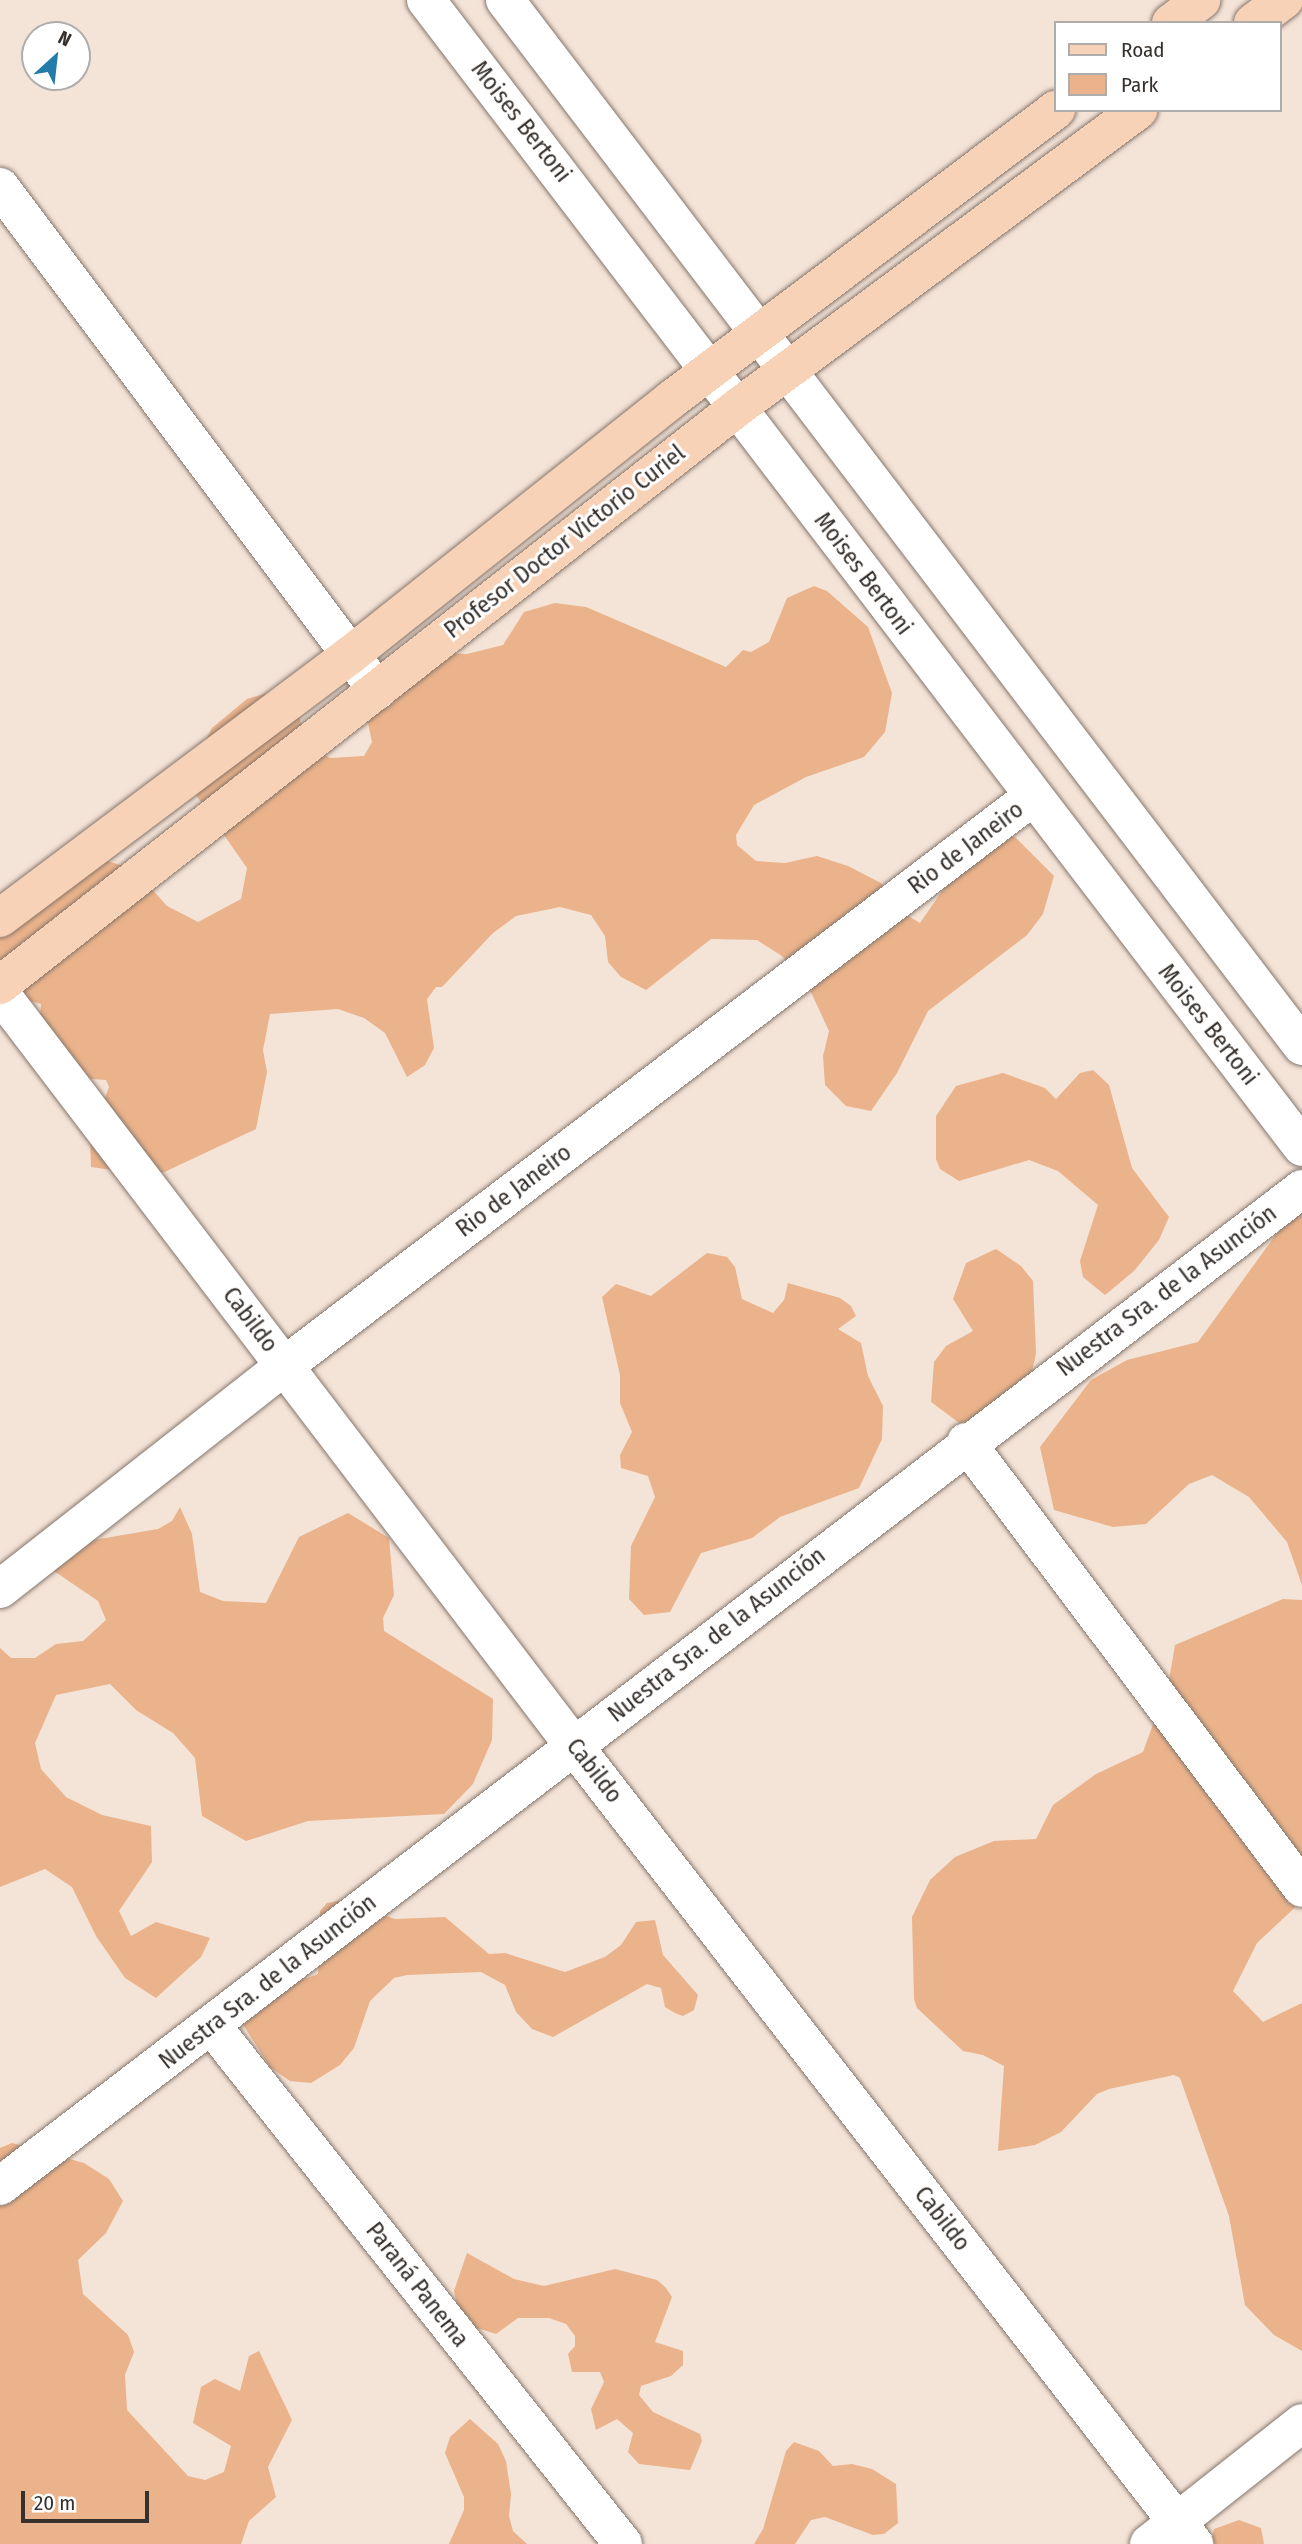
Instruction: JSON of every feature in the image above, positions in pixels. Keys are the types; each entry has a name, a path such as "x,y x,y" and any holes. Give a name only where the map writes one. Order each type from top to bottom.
{"main road":[{"path":"1174,21 1201,0"},
{"path":"1257,21 1284,0"},
{"name":"Profesor Doctor Victorio Curiel","path":"0,918 349,656 713,370 1054,112"},
{"name":"Profesor Doctor Victorio Curiel","path":"0,985 737,408 792,372 1135,112"}],"street":[{"name":"Moises Bertoni","path":"426,0 713,370 737,408 1302,1147"},
{"path":"505,0 760,334 792,372 1302,1046"},
{"path":"0,187 377,690"},
{"name":"Rio de Janeiro","path":"0,1589 285,1366 1032,797"},
{"name":"Cabildo","path":"0,993 1174,2536"},
{"name":"Nuestra Sra. de la Asunción","path":"0,2186 212,2026 967,1442 1302,1189"},
{"path":"967,1442 1302,1888"},
{"name":"Paraná Panema","path":"212,2026 623,2544"},
{"path":"1174,2536 1302,2423"}],"green space":[{"path":"814,586 827,591 868,627 892,693 885,732 864,757 806,777 754,805 736,835 737,845 756,861 785,863 817,856 848,866 881,883 900,911 920,923 974,845 999,831 1016,838 1054,876 1043,914 1027,935 928,1011 897,1073 871,1111 846,1106 825,1085 823,1056 829,1031 809,988 782,956 757,940 711,939 646,990 621,977 608,962 605,936 591,915 560,907 516,916 493,933 442,987 436,987 427,999 434,1048 425,1065 407,1077 385,1033 364,1018 338,1009 270,1014 263,1050 267,1072 256,1129 156,1176 91,1167 90,1138 109,1087 106,1080 78,1078 39,1030 41,1004 15,997 0,1002 0,904 100,859 134,869 167,906 198,922 241,899 247,868 196,795 189,772 212,728 247,699 277,690 298,705 301,725 315,750 330,758 364,756 372,742 368,723 361,715 438,653 467,654 503,645 524,612 555,603 586,607 726,667 743,650 751,652 769,642 787,598"},
{"path":"1093,1070 1109,1085 1132,1168 1169,1217 1159,1240 1134,1271 1105,1295 1083,1277 1080,1261 1098,1205 1058,1171 1029,1160 959,1181 940,1169 936,1159 936,1116 956,1086 1003,1073 1045,1088 1056,1099 1080,1073"},
{"path":"1302,1211 1302,1585 1287,1542 1249,1497 1212,1475 1189,1484 1146,1524 1113,1527 1054,1510 1040,1447 1091,1380 1127,1360 1198,1342 1277,1233"},
{"path":"996,1249 1021,1266 1033,1281 1036,1353 1032,1372 966,1428 931,1402 934,1362 946,1346 973,1331 953,1299 966,1263"},
{"path":"707,1253 727,1257 735,1267 742,1299 773,1313 784,1300 788,1283 840,1298 851,1306 856,1316 838,1329 861,1343 868,1376 883,1406 882,1439 859,1488 780,1517 752,1538 701,1553 670,1612 644,1615 629,1599 631,1546 655,1497 648,1476 621,1468 620,1455 632,1432 620,1403 620,1375 602,1297 616,1284 651,1296"},
{"path":"180,1507 192,1534 200,1592 223,1601 266,1603 299,1537 348,1513 389,1538 394,1595 383,1618 384,1631 493,1699 492,1740 473,1784 444,1814 308,1821 246,1841 202,1816 195,1758 173,1733 136,1710 110,1684 56,1695 35,1743 41,1769 66,1797 102,1815 151,1826 152,1862 119,1911 131,1936 156,1922 210,1938 201,1957 156,1998 125,1978 96,1936 72,1887 45,1869 0,1887 0,1648 11,1658 35,1658 56,1644 83,1641 106,1620 98,1601 54,1571 50,1559 58,1546 158,1529 172,1521"},
{"path":"1283,1599 1302,1600 1302,1901 1257,1943 1233,1991 1263,2022 1302,2003 1302,2351 1274,2335 1245,2305 1229,2216 1180,2078 1174,2075 1109,2089 1097,2094 1061,2132 1035,2145 998,2151 1004,2066 983,2055 963,2051 917,2008 914,1999 912,1917 930,1880 955,1857 994,1841 1036,1839 1053,1805 1096,1774 1143,1752 1169,1680 1175,1645"},
{"path":"343,1900 395,1919 445,1917 489,1954 505,1953 565,1972 605,1957 621,1945 636,1922 655,1920 663,1955 698,1995 694,2010 683,2016 675,2013 665,2007 661,1988 647,1984 553,2037 532,2029 516,2012 505,1985 481,1972 407,1975 394,1978 370,2001 354,2048 340,2065 311,2083 290,2081 270,2067 242,2023 246,1974 271,1959 304,1979 318,1974 320,1911 327,1903"},
{"path":"12,2143 84,2163 109,2179 123,2201 106,2233 78,2260 83,2294 128,2335 134,2352 125,2375 127,2410 188,2476 205,2480 224,2472 231,2446 193,2423 201,2387 215,2379 240,2391 249,2356 259,2351 292,2420 268,2467 276,2497 249,2521 241,2544 0,2544 0,2148"},
{"path":"467,2253 514,2279 544,2286 615,2269 657,2280 666,2288 672,2297 655,2342 683,2351 683,2365 671,2376 641,2386 639,2395 653,2412 700,2434 702,2441 690,2470 639,2464 628,2452 633,2433 617,2419 596,2430 591,2409 604,2382 600,2372 572,2372 568,2354 575,2346 575,2336 566,2324 549,2318 518,2318 496,2334 461,2323 454,2291"},
{"path":"470,2419 498,2444 506,2461 511,2494 509,2516 513,2531 527,2544 449,2544 464,2510 464,2497 445,2453 450,2437"},
{"path":"794,2442 819,2451 833,2466 852,2464 872,2469 896,2484 898,2523 884,2534 873,2535 825,2517 811,2520 795,2544 754,2544 763,2529 786,2451"},
{"path":"1239,2520 1261,2528 1264,2544 1211,2544 1214,2529"}]}
